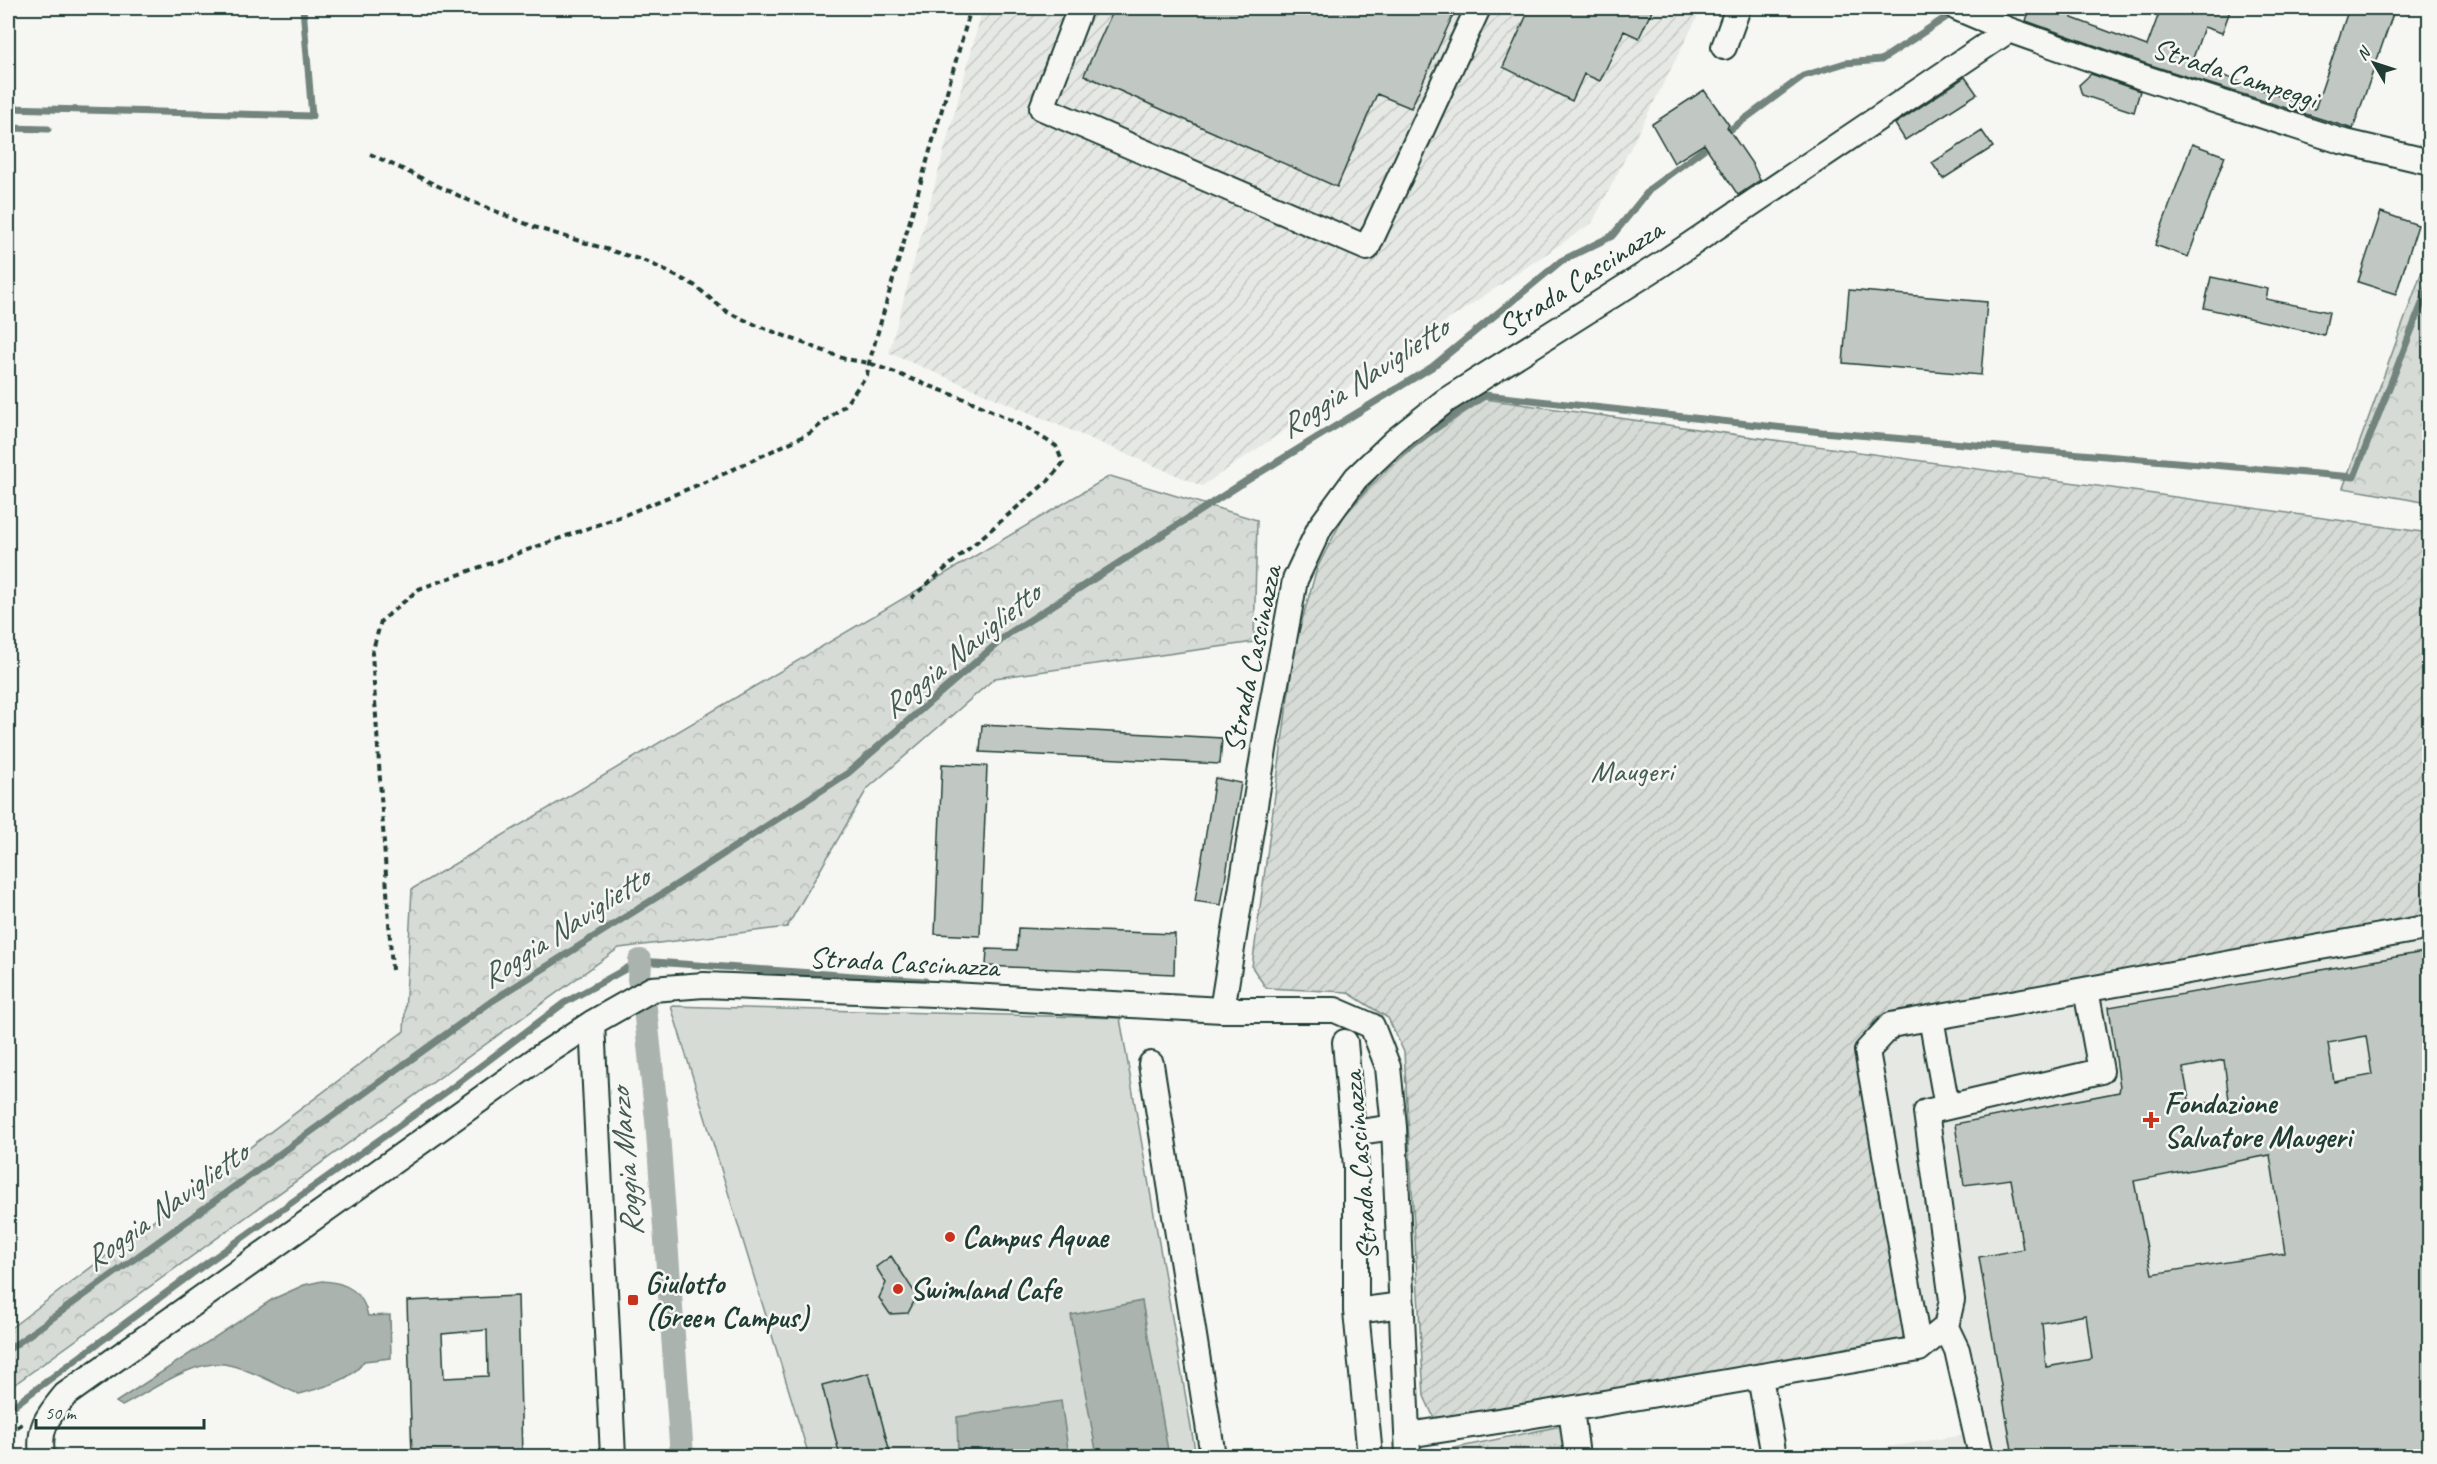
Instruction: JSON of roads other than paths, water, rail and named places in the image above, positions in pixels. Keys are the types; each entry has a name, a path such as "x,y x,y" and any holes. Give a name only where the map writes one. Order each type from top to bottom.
{"street":[{"path":"1080,8 1042,108 1367,248 1478,8"},
{"path":"1724,47 1738,8"},
{"name":"Strada Campeggi","path":"1957,8 2009,30 2139,76 2341,141 2430,162"},
{"name":"Strada Cascinazza","path":"1222,1010 1266,737 1295,580 1320,526 1356,478 1396,440 1445,401 1660,265 2009,30"},
{"path":"1919,1349 1867,1051 1891,1025 2430,927"},
{"name":"Strada Cascinazza","path":"42,1456 40,1443 45,1419 65,1395 537,1059 592,1023 652,989 704,985 934,994 1222,1010 1335,1010 1372,1026 1388,1067 1394,1126 1408,1446"},
{"path":"1980,1451 1957,1350 1946,1327 1952,1300 1926,1112 2101,1071 2086,990"},
{"path":"1931,1018 1947,1107"},
{"path":"592,1023 613,1456"},
{"path":"1345,1042 1356,1166 1356,1311 1370,1456"},
{"path":"1151,1064 1213,1456"},
{"path":"1353,1133 1394,1126"},
{"path":"1356,1311 1402,1305"},
{"path":"1408,1446 1571,1409 1919,1349 1946,1327"},
{"path":"1760,1377 1774,1456"},
{"path":"1571,1409 1577,1456"}],"waterway":[{"path":"8,108 312,116 303,8"},
{"name":"Roggia Naviglietto","path":"1723,135 1803,76 1845,63 1881,60 1948,16"},
{"path":"8,128 48,129"},
{"name":"Roggia Naviglietto","path":"8,1350 492,1001 848,773 1008,634 1246,481 1432,367 1561,261 1612,236 1651,188 1712,143"},
{"path":"1393,458 1485,395 1822,432 2354,477 2430,283"},
{"path":"1354,499 1374,476"},
{"path":"8,1410 193,1273 449,1090 564,1003 640,961 925,981"},
{"name":"Roggia Marzo","path":"639,980 640,961"},
{"name":"Roggia Marzo","path":"645,1008 657,1120 682,1456"}],"place":[{"name":"Fondazione Salvatore Maugeri","path":"2151,1120"},
{"name":"Campus Aquae","path":"950,1237"},
{"name":"Swimland Cafe","path":"898,1289"},
{"name":"Giulotto (Green Campus)","path":"633,1300"}],"park label":[{"name":"Maugeri","path":"1632,771"}]}
